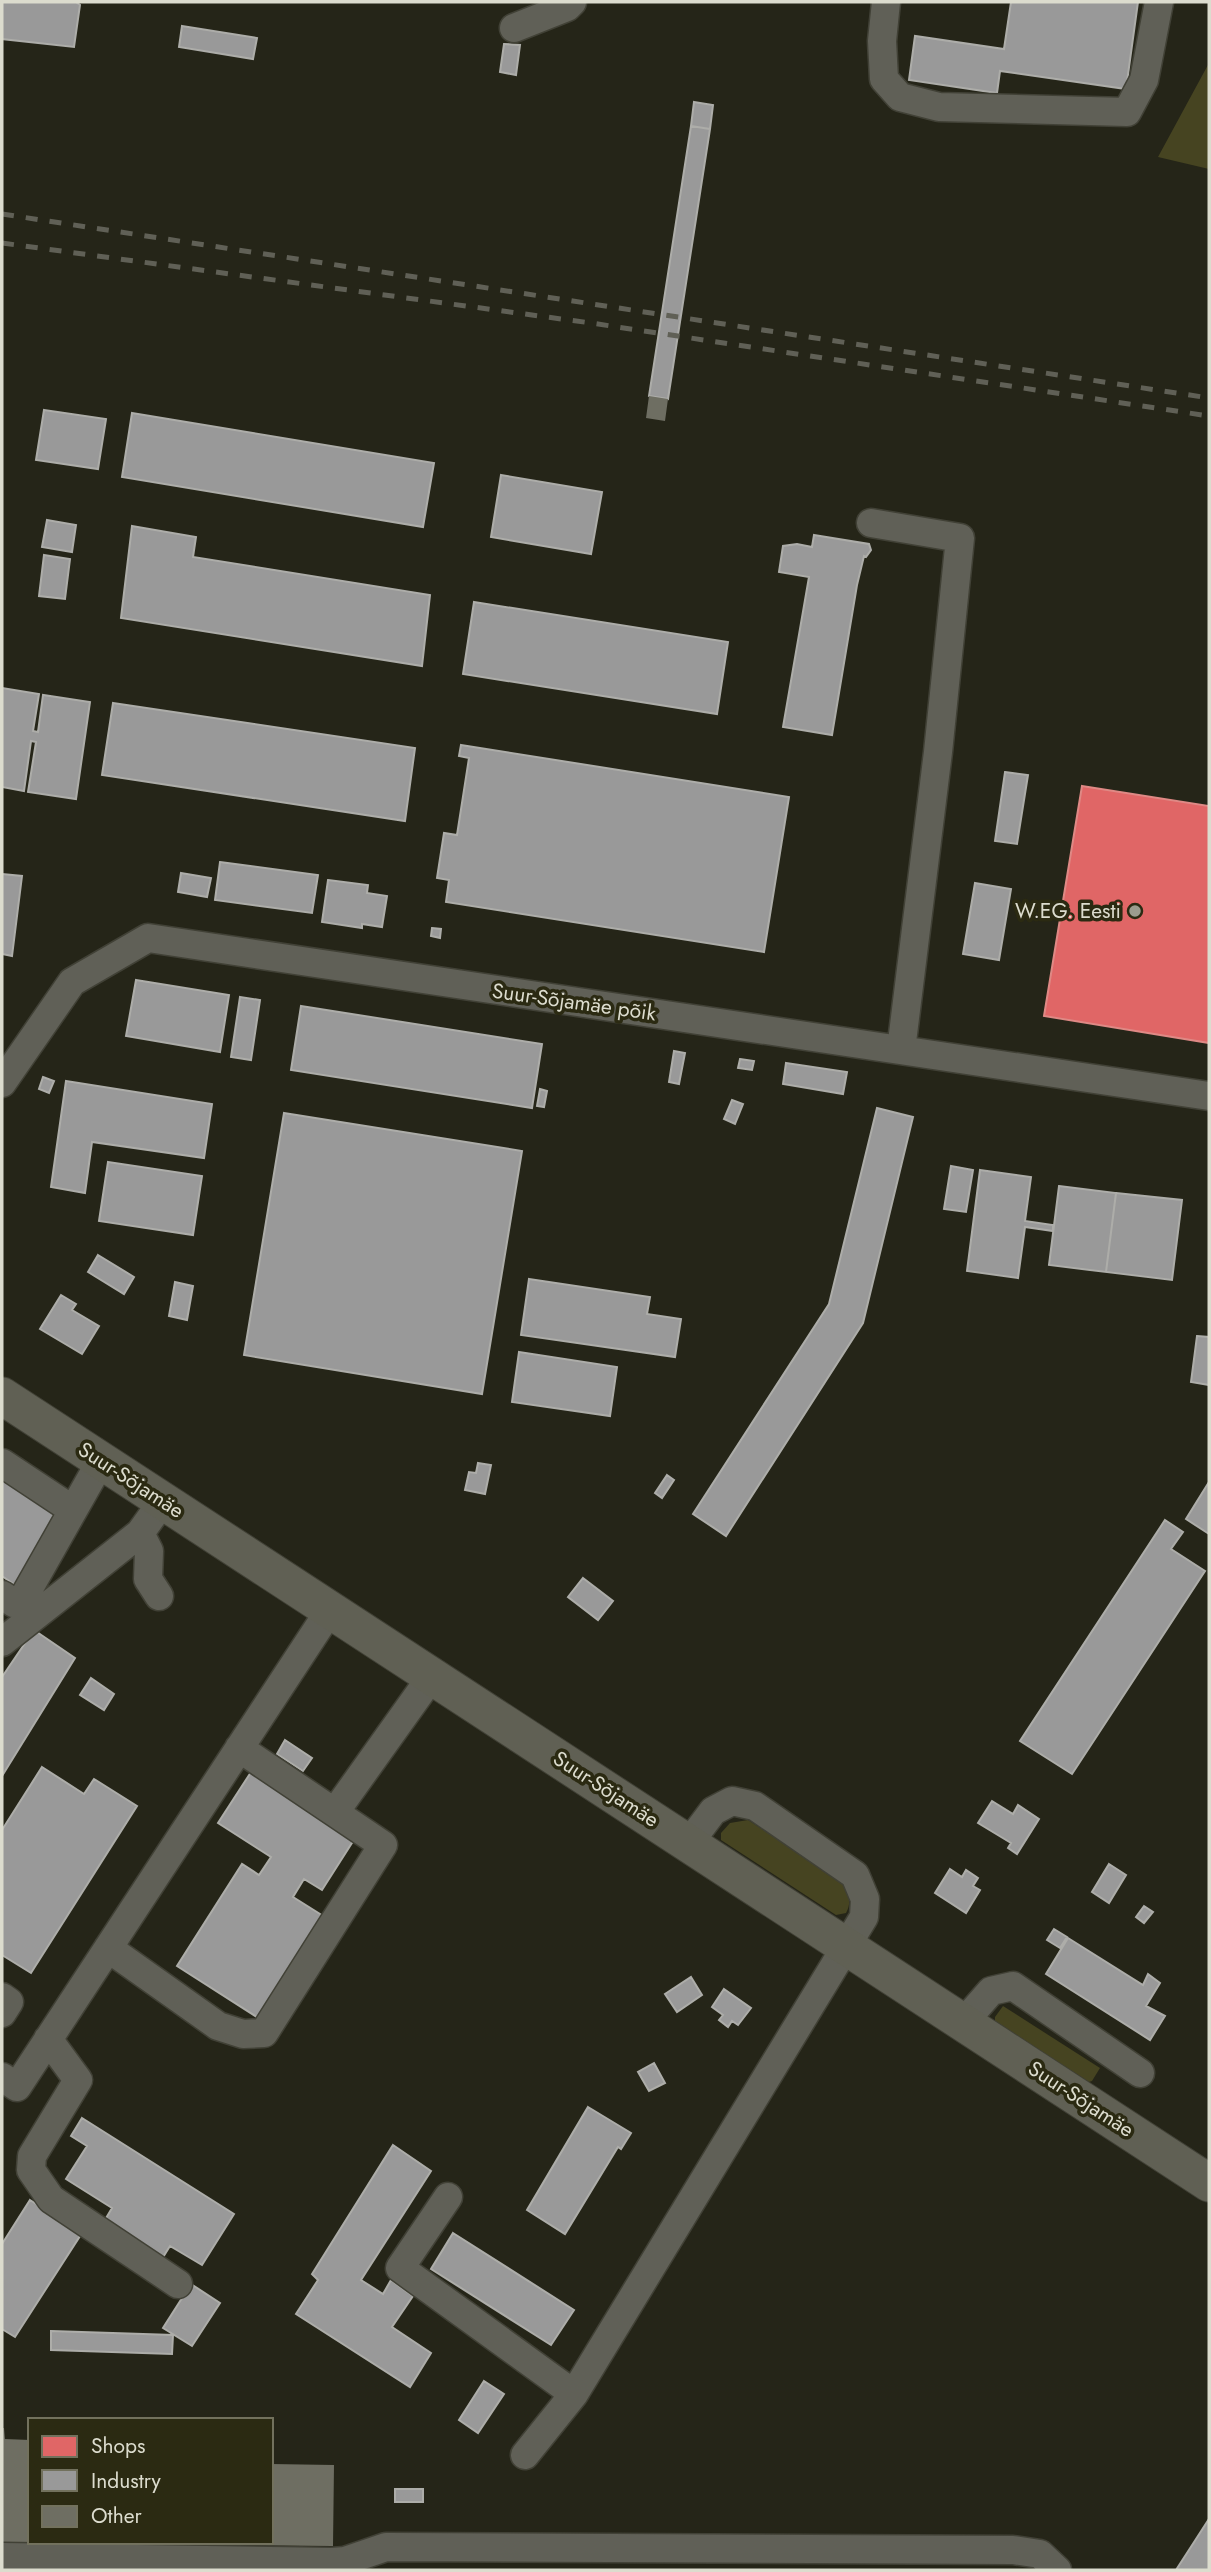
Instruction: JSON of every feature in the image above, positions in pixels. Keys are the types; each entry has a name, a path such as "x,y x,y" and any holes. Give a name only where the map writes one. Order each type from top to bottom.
{"main road":[{"name":"Suur-Sõjamäe","path":"2,1396 1209,2183"}],"street":[{"path":"514,28 567,7 572,2"},
{"path":"886,2 882,41 884,79 900,97 939,107 1127,113 1144,80 1159,2"},
{"path":"871,523 960,538 939,739 901,1050"},
{"name":"Suur-Sõjamäe põik","path":"2,1083 72,982 148,938 1209,1096"},
{"path":"2,1595 14,1603 24,1597 101,1461"},
{"path":"2,1463 73,1510"},
{"path":"2,1642 140,1533 163,1501"},
{"path":"140,1533 149,1551 148,1578 159,1596"},
{"path":"2,2079 17,2087 330,1610"},
{"path":"335,1812 432,1676"},
{"path":"108,1948 218,2026 243,2034 264,2033 383,1845 239,1748"},
{"path":"525,2455 574,2394 864,1917 865,1899 855,1875 755,1806 732,1801 713,1811 689,1843"},
{"path":"963,2022 991,1991 1013,1986 1140,2073"},
{"path":"2,1997 9,2002 2,2013"},
{"path":"48,2039 78,2080 32,2156 32,2170 51,2199 178,2284"},
{"path":"448,2197 400,2268 574,2394"},
{"path":"2,2557 345,2561 386,2547 1013,2550 1040,2554 1057,2570"}],"shaded area":[{"path":"1209,63 1209,169 1158,157"},
{"path":"748,1820 836,1876 848,1893 846,1913 836,1915 721,1840 721,1833 730,1823"},
{"path":"1003,2006 1100,2068 1092,2081 1089,2082 995,2022 995,2017"}],"building: Shops":[{"name":"W.EG. Eesti","path":"1082,786 1209,806 1209,1043 1044,1016"}],"building: Industry":[{"path":"2,2 76,2 80,5 74,47 2,39"},
{"path":"1011,2 1138,2 1126,89 1000,71 997,93 909,80 915,36 1004,49"},
{"path":"182,26 257,38 253,59 179,47"},
{"path":"504,44 520,45 516,75 500,72"},
{"path":"694,102 713,105 710,129 691,126"},
{"path":"691,126 710,129 668,399 649,396"},
{"path":"44,410 106,419 98,469 36,460"},
{"path":"132,413 434,463 423,527 122,477"},
{"path":"501,475 602,492 591,554 491,537"},
{"path":"47,520 76,525 72,552 42,547"},
{"path":"132,526 196,537 193,557 430,595 422,666 121,618"},
{"path":"814,535 869,544 871,550 864,556 857,585 832,735 783,727 809,577 779,572 783,546 797,544 812,547"},
{"path":"44,555 70,559 65,599 39,596"},
{"path":"474,602 728,642 717,714 463,674"},
{"path":"2,688 39,694 33,731 38,732 43,695 90,702 76,799 28,792 36,742 31,741 24,791 2,787"},
{"path":"113,703 415,748 405,821 102,775"},
{"path":"461,745 789,797 764,952 446,902 449,880 437,878 444,833 457,835 469,758 459,756"},
{"path":"1005,772 1028,775 1017,844 995,841"},
{"path":"220,862 318,875 312,913 215,900"},
{"path":"181,873 211,878 207,897 178,892"},
{"path":"2,874 22,876 12,956 2,954"},
{"path":"328,880 368,885 367,893 387,896 382,927 362,924 362,928 322,922"},
{"path":"975,883 1011,889 999,960 963,954"},
{"path":"432,928 441,929 440,938 431,936"},
{"path":"136,980 229,995 220,1052 126,1036"},
{"path":"240,997 260,1000 251,1060 231,1057"},
{"path":"301,1006 542,1044 532,1108 291,1070"},
{"path":"674,1051 685,1053 679,1084 669,1082"},
{"path":"740,1059 754,1061 752,1070 738,1068"},
{"path":"786,1063 847,1072 843,1094 783,1084"},
{"path":"43,1077 54,1081 49,1093 39,1089"},
{"path":"66,1081 212,1104 204,1158 92,1142 85,1193 51,1187"},
{"path":"540,1089 547,1091 544,1107 537,1106"},
{"path":"732,1100 743,1104 735,1124 724,1119"},
{"path":"877,1108 913,1117 863,1323 726,1536 693,1514 829,1304"},
{"path":"284,1113 522,1151 482,1394 244,1355"},
{"path":"108,1162 202,1176 193,1235 99,1221"},
{"path":"951,1166 973,1170 966,1212 944,1209"},
{"path":"980,1170 1031,1177 1025,1221 1053,1225 1053,1231 1025,1227 1018,1278 967,1271"},
{"path":"1059,1186 1116,1193 1106,1272 1049,1265"},
{"path":"1116,1193 1182,1200 1172,1280 1106,1272"},
{"path":"98,1255 134,1277 124,1294 88,1272"},
{"path":"529,1279 650,1297 647,1314 681,1319 675,1357 521,1335"},
{"path":"175,1282 193,1286 187,1320 169,1316"},
{"path":"61,1295 76,1304 72,1310 99,1326 82,1354 40,1329"},
{"path":"1197,1336 1209,1337 1209,1385 1191,1382"},
{"path":"519,1352 617,1367 610,1416 512,1402"},
{"path":"478,1463 491,1465 485,1494 465,1490 469,1472 476,1473"},
{"path":"2,1473 62,1512 15,1585 2,1576"},
{"path":"667,1475 674,1480 662,1498 655,1493"},
{"path":"1209,1482 1209,1534 1186,1519"},
{"path":"1165,1520 1183,1532 1171,1549 1205,1571 1072,1774 1020,1741"},
{"path":"583,1578 613,1601 598,1620 568,1597"},
{"path":"34,1630 75,1658 2,1776 2,1677"},
{"path":"91,1678 114,1694 104,1710 80,1695"},
{"path":"285,1740 312,1758 303,1771 277,1754"},
{"path":"42,1767 84,1794 94,1779 137,1806 31,1973 2,1955 2,1830"},
{"path":"253,1769 357,1835 322,1890 304,1879 293,1897 328,1919 263,2021 177,1966 242,1864 259,1875 271,1857 218,1823"},
{"path":"992,1801 1013,1814 1018,1805 1039,1819 1017,1854 1008,1848 1011,1843 978,1823"},
{"path":"1109,1864 1126,1875 1109,1903 1092,1892"},
{"path":"950,1869 962,1877 966,1870 978,1878 973,1886 980,1890 966,1913 935,1893"},
{"path":"1144,1906 1153,1912 1144,1923 1136,1917"},
{"path":"1054,1929 1067,1937 1060,1948 1047,1940"},
{"path":"1068,1938 1143,1985 1148,1974 1160,1983 1146,2006 1165,2016 1150,2040 1046,1974"},
{"path":"691,1977 702,1995 677,2012 665,1994"},
{"path":"724,1989 751,2008 738,2025 732,2021 728,2027 719,2020 723,2015 712,2007"},
{"path":"654,2063 665,2083 649,2091 638,2072"},
{"path":"588,2107 631,2133 621,2149 618,2147 565,2234 527,2210"},
{"path":"82,2118 234,2214 202,2265 170,2246 160,2262 102,2225 112,2208 66,2179 87,2146 71,2136"},
{"path":"393,2145 431,2171 361,2280 383,2294 391,2280 413,2296 392,2327 431,2353 410,2387 296,2314 318,2280 312,2274"},
{"path":"30,2200 82,2233 15,2337 2,2329 2,2244"},
{"path":"453,2233 574,2310 551,2345 431,2269"},
{"path":"191,2284 220,2303 192,2346 163,2328"},
{"path":"51,2331 173,2335 172,2354 51,2350"},
{"path":"484,2381 504,2394 478,2433 459,2420"},
{"path":"395,2489 423,2489 423,2502 395,2502"},
{"path":"1209,2519 1209,2570 1176,2570"}],"building: Other":[{"path":"649,396 668,399 665,421 646,418"},
{"path":"4,2428 5,2439 28,2440 28,2543 2,2542"},
{"path":"273,2464 334,2465 333,2546 228,2545 273,2544"}],"railway":[{"path":"2,214 1209,398"},
{"path":"2,243 591,323 1209,416"}],"place":[{"name":"W.EG. Eesti","path":"1135,911"}]}
